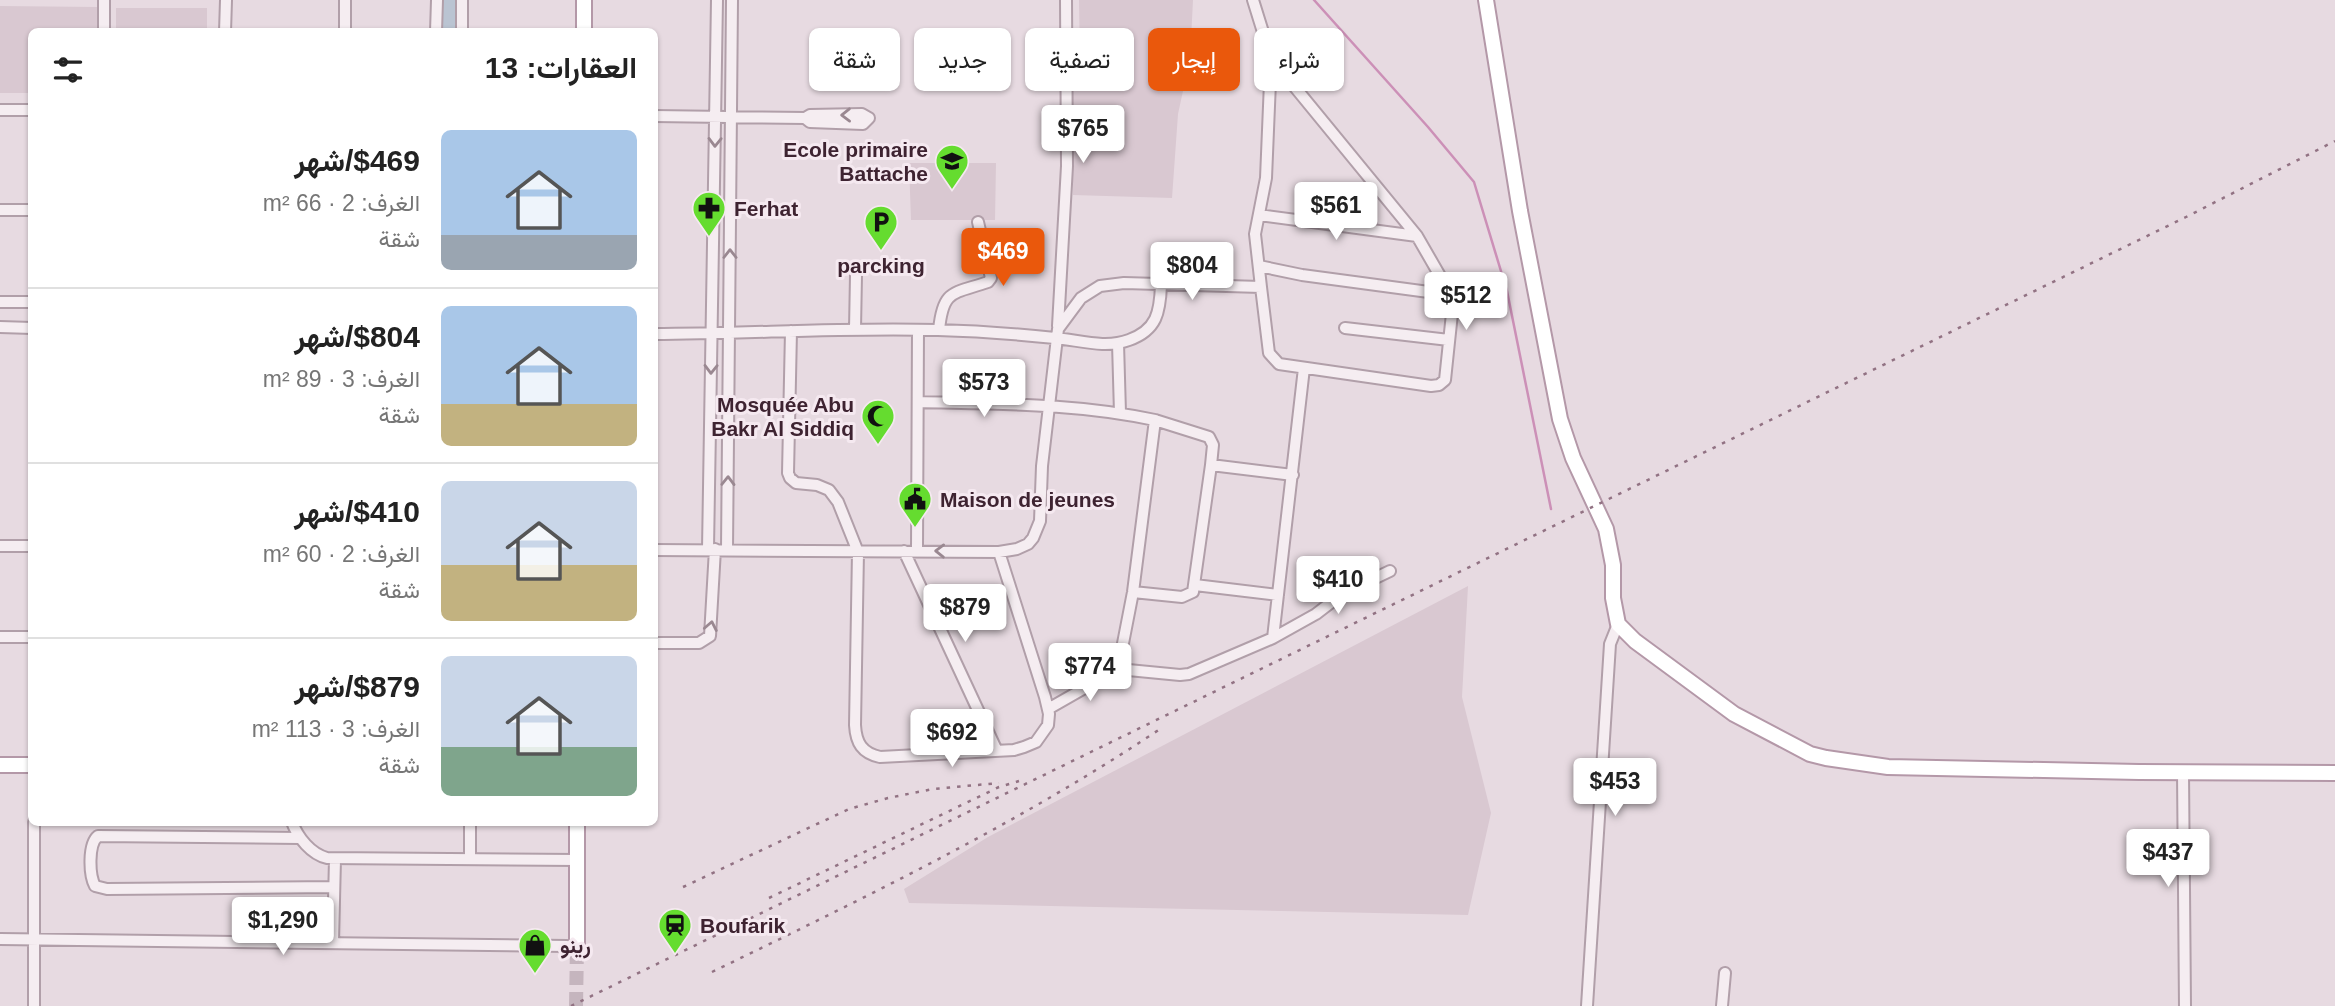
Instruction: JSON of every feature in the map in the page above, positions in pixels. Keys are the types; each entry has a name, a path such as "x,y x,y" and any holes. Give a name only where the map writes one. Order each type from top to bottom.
{"main road":[{"path":"584,0 584,28"},
{"path":"1486,0 1520,211 1560,419 1573,458 1606,528 1613,565 1613,598 1618,624 1635,641 1734,714 1800,749 1826,758 1888,767 2335,773"},
{"path":"0,765 28,765"},
{"path":"572,946 577,826"}],"street":[{"path":"104,0 104,28"},
{"path":"225,28 226,0"},
{"path":"345,0 345,28"},
{"path":"436,28 437,0"},
{"path":"462,0 462,28"},
{"path":"717,0 712,334 717,549"},
{"path":"658,643 699,643 710,636 729,334 732,0"},
{"path":"658,550 1004,552 1028,544 1040,521 1042,466 1057,333 1067,166 1066,0"},
{"path":"1253,0 1262,28"},
{"path":"1270,91 1266,178 1255,243 1271,358 1279,364 1304,368 1435,386 1443,383 1450,340 1453,304 1451,295 1417,236 1298,91"},
{"path":"0,110 28,110"},
{"path":"658,116 805,118 810,115 862,114 869,118 863,124 810,122 805,118"},
{"path":"0,210 28,210"},
{"path":"1259,215 1417,236"},
{"path":"939,330 943,305 952,293 988,282 991,278 978,222"},
{"path":"1259,266 1302,275 1451,295"},
{"path":"855,329 856,275"},
{"path":"1057,333 1081,298 1100,286 1124,283 1261,287"},
{"path":"658,334 855,329 939,330 1057,333 1098,344 1118,343 1132,339 1156,320 1160,308 1161,285"},
{"path":"0,302 28,302"},
{"path":"0,327 28,328"},
{"path":"1345,328 1450,340"},
{"path":"917,550 918,330"},
{"path":"791,331 790,478 829,490 838,502 858,552 855,725 856,735 867,753 880,757 1014,750 1036,741 1048,725 1048,709 1004,552"},
{"path":"1118,343 1120,413"},
{"path":"1273,638 1304,368"},
{"path":"918,402 1050,404 1155,420 1209,437 1213,445 1195,585 1190,595 1182,597 1133,592"},
{"path":"1118,669 1133,592 1155,420"},
{"path":"1211,465 1293,475"},
{"path":"0,546 28,546"},
{"path":"904,551 997,751"},
{"path":"1048,709 1118,669 1189,674 1273,638 1316,614 1342,594 1390,570"},
{"path":"1195,585 1278,595"},
{"path":"1587,1006 1610,644 1618,624"},
{"path":"0,637 28,637"},
{"path":"2183,772 2185,1006"},
{"path":"34,826 34,1006"},
{"path":"294,826 300,838 317,855 335,859 577,860"},
{"path":"470,826 470,859"},
{"path":"300,838 98,836 93,843 92,877 95,886 107,889 334,887"},
{"path":"333,942 335,859"},
{"path":"0,939 572,946"},
{"path":"1722,1006 1725,973"}],"shaded area":[{"path":"443,0 458,0 458,28 442,28"},
{"path":"1079,0 1193,0 1192,28 1148,28 1148,91 1183,91 1178,114 1172,198 1073,195 1072,91 1134,91 1134,28 1079,28"},
{"path":"0,6 97,7 97,28 28,28 28,93 0,93"},
{"path":"116,8 207,8 207,28 116,28"},
{"name":"Ecole primaire Battache","path":"909,163 996,163 995,220 911,220"},
{"path":"1468,586 1462,697 1491,813 1468,915 909,903 904,889 988,837"}],"waterway":[{"path":"1314,0 1474,182 1507,291 1551,509"}],"tunnel":[{"path":"576,1006 577,947"}],"railway":[{"path":"571,1006 2186,217 2335,141"},
{"path":"712,972 885,887 998,827 1163,727"},
{"path":"769,898 999,787 1019,781"},
{"path":"683,887 849,809 933,789 999,783"}],"place":[{"name":"Ecole primaire Battache","path":"952,191"},
{"name":"Ferhat","path":"709,238"},
{"name":"parcking","path":"881,252"},
{"name":"Mosquée Abu Bakr Al Siddiq","path":"878,446"},
{"name":"Maison de jeunes","path":"915,529"},
{"name":"Boufarik","path":"675,955"},
{"name":"رينو","path":"535,975"}]}
